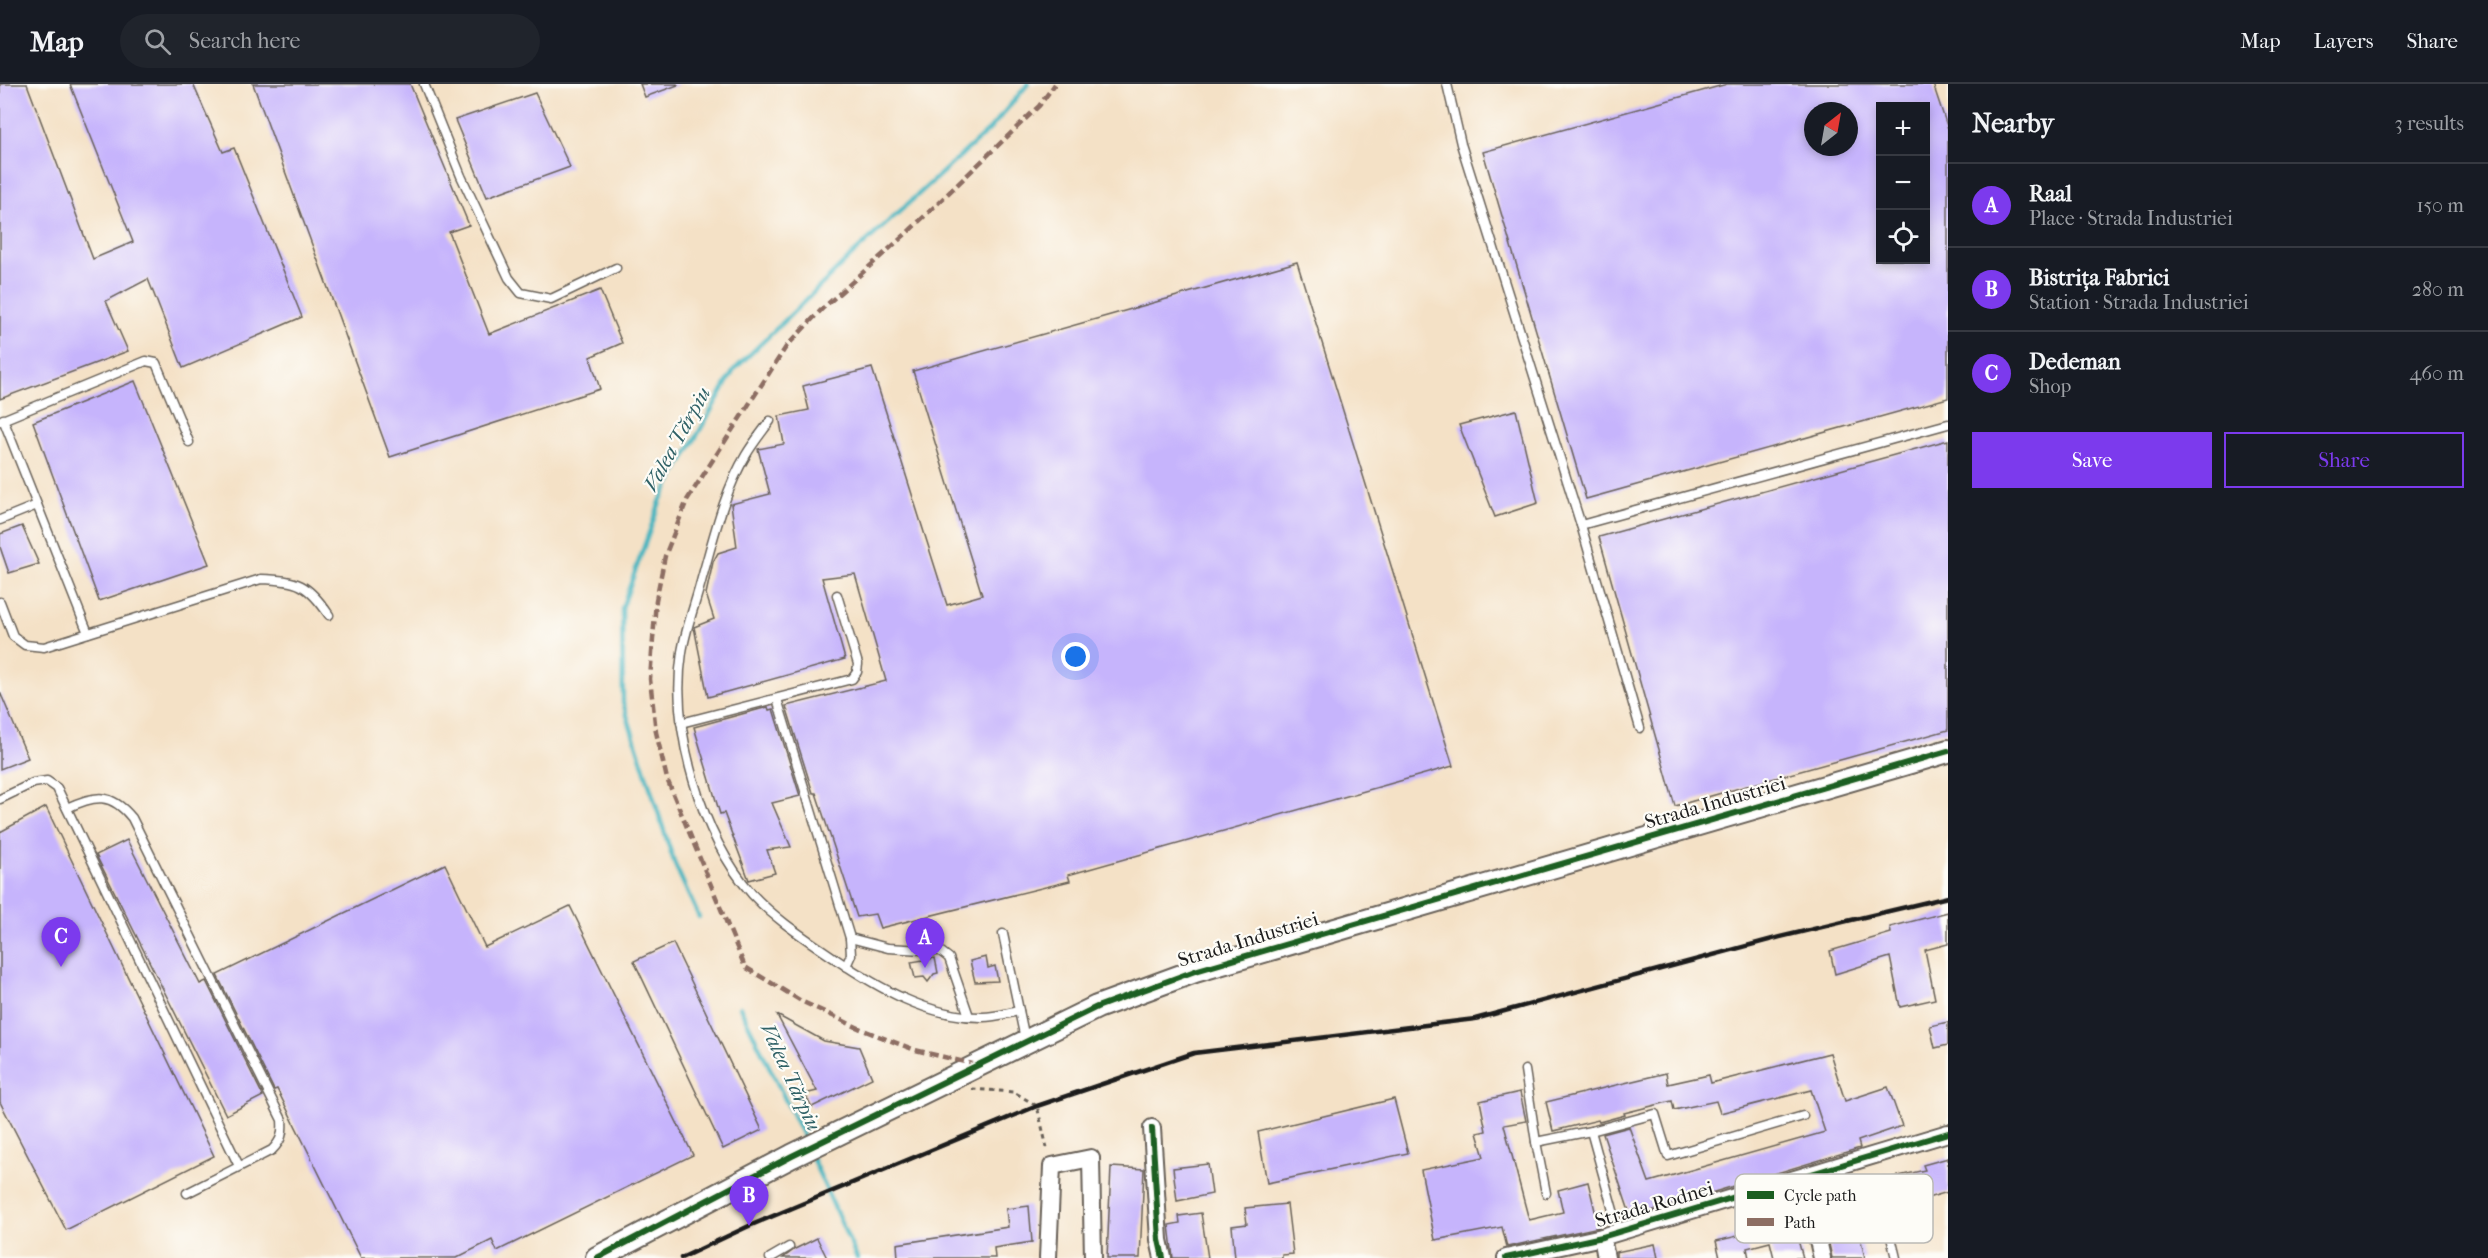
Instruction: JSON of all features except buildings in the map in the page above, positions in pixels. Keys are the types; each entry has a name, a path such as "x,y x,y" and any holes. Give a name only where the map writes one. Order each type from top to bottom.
{"street":[{"name":"Strada Industriei","path":"597,1258 792,1156 1097,1007 1195,970 1948,751"},
{"path":"1152,1128 1163,1258"},
{"name":"Strada Rodnei","path":"1817,1174 1948,1133"},
{"path":"1048,1258 1052,1166 1091,1158 1093,1258"},
{"name":"Strada Rodnei","path":"1506,1258 1602,1237 1735,1198"},
{"path":"1602,1237 1606,1258"},
{"path":"1819,1243 1822,1258"}],"lane":[{"path":"424,84 461,176 509,278 521,293 551,299 616,268"},
{"path":"1447,84 1461,144 1581,525 1640,728"},
{"path":"88,633 2,420 146,361 156,363 189,442"},
{"path":"770,421 746,455 731,486 713,536 682,652 681,723 698,791 714,836 729,864 753,894 780,921 846,966 896,996 940,1010 969,1016 984,1017 1019,1011"},
{"path":"1581,525 1948,424"},
{"path":"0,520 37,505"},
{"path":"0,602 13,636 25,645 44,647 261,579 289,579 314,593 329,615"},
{"path":"681,723 852,679 857,672 858,664 837,595"},
{"path":"777,699 850,938 852,955 846,966"},
{"path":"0,799 33,783 47,781 57,788 239,1166"},
{"path":"67,808 89,798 99,797 114,801 132,818 282,1120 283,1132 280,1142 272,1150 187,1193"},
{"path":"1002,934 1026,1043"},
{"path":"850,938 888,948 940,951 949,958 969,1016"},
{"path":"1525,1070 1546,1193"},
{"path":"1536,1142 1655,1114 1668,1156 1803,1116"},
{"path":"1590,1131 1619,1232"},
{"path":"1892,1243 1896,1258"},
{"path":"770,1258 789,1247"}],"path":[{"path":"940,1085 1014,1092 1037,1106 1052,1166"}],"waterway":[{"name":"Valea Tărpiu","path":"699,917 675,865 623,703 622,608 661,499 734,370 854,253 990,129 1028,84"},
{"name":"Valea Tărpiu","path":"740,1007 806,1142"},
{"name":"Valea Tărpiu","path":"810,1153 857,1258"}],"railway":[{"path":"681,1258 749,1226 1037,1106 1194,1053 1475,1019 1780,937 1948,897"}],"marked path":[{"path":"977,1065 915,1050 863,1030 803,1002 745,967 667,779 656,732 650,679 656,600 665,556 687,500 786,347 823,308 908,232 1039,106 1055,84"}],"cycle path":[{"path":"597,1258 792,1156 1097,1007 1195,971 1948,751"},
{"path":"1152,1128 1159,1240 1163,1258"},
{"path":"1812,1174 1948,1133"},
{"path":"1506,1258 1602,1237 1735,1197"}],"place":[{"name":"Dedeman","path":"61,967"},
{"name":"Raal","path":"925,968"},
{"name":"Bistrița Fabrici","path":"749,1226"}]}
